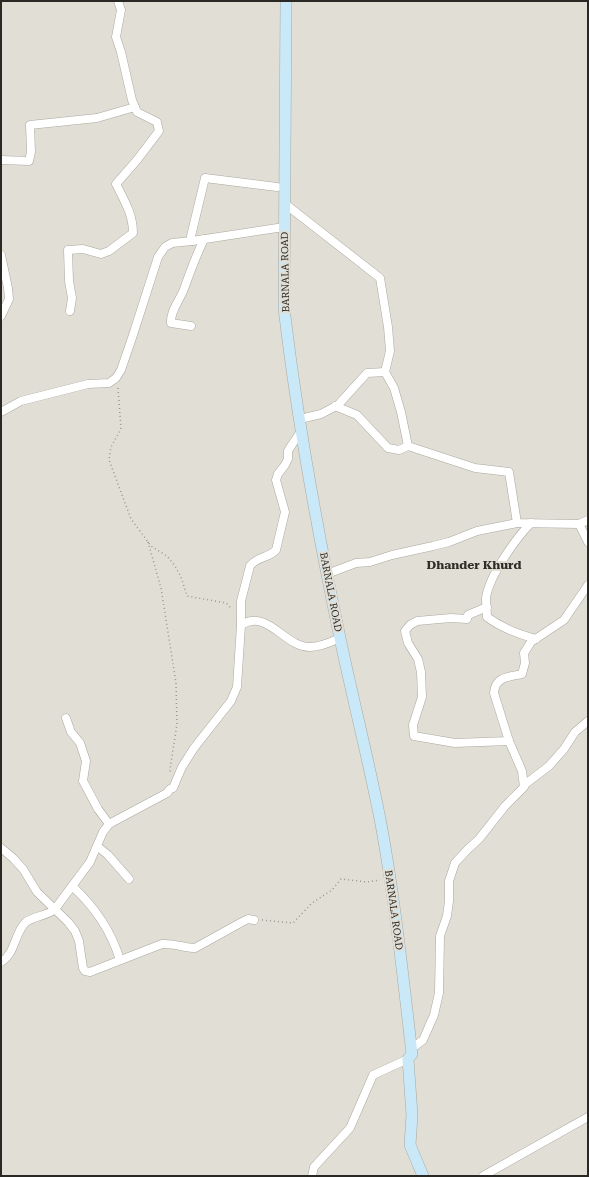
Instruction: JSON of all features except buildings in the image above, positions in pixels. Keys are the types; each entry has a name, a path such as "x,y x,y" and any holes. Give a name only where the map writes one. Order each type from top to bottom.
{"main road":[{"name":"BARNALA ROAD","path":"286,1 284,308 301,425 327,574 381,824 396,916 409,1054 412,1115 410,1146 424,1176"}],"street":[{"path":"70,311 72,298 69,281 68,250 83,249 100,254 109,251 133,232 130,211 116,184 159,131 157,122 137,112 135,107 116,37 121,10 118,1"},
{"path":"1,160 29,161 31,152 30,125 97,118 135,107"},
{"path":"192,242 191,236 205,178 277,186"},
{"path":"284,203 380,278 388,327 390,351 385,372 394,388 408,446"},
{"path":"1,412 21,401 88,384 109,382 116,378 121,370 158,257 165,247 172,242 192,242 284,227"},
{"path":"191,326 171,323 170,317 184,290 193,263 204,239"},
{"path":"1,254 9,299 1,316"},
{"path":"1,962 5,960 11,952 20,930 26,923 55,909 90,862 103,832 109,824 167,793 173,788 182,767 194,748 231,701 237,687 241,601 250,566 253,562 273,554 276,550 285,512 276,480 278,474 288,459 288,451 301,425 335,406 367,373 385,372"},
{"path":"335,406 358,415 388,448 399,450 408,446 475,468 509,472 517,523"},
{"path":"327,574 356,563 370,562 392,555 449,542 477,531 517,523 579,524 588,520"},
{"path":"531,523 522,532 494,576 486,598 487,617 513,632 536,639"},
{"path":"579,524 588,542"},
{"path":"524,785 522,771 509,741 494,693 495,686 500,680 522,674 525,662 524,652 531,642 564,620 588,585"},
{"path":"487,607 468,614 467,619 451,618 417,621 410,625 405,631 408,643 418,659 421,672 422,697 413,725 414,736 455,743 509,741"},
{"path":"241,625 255,620 268,624 298,645 309,648 340,638"},
{"path":"66,718 71,732 80,743 86,761 83,781 98,809 109,824"},
{"path":"312,1176 314,1166 350,1128 373,1075 409,1054 423,1040 434,1015 439,993 440,936 447,916 449,881 455,863 484,834 505,806 524,787 524,785 549,766 564,749 575,732 588,721"},
{"path":"97,846 108,855 129,878"},
{"path":"1,848 23,869 37,892 68,922 75,931 79,941 83,968 85,971 90,972 162,944 195,948 248,919 254,920"},
{"path":"72,886 86,899 102,920 115,943 120,960"},
{"path":"483,1176 588,1117"}],"path":[{"path":"116,378 119,392 121,429 111,447 109,460 131,519 151,546 167,556 175,566 187,596 226,603 233,610"},
{"path":"147,540 160,588 176,683 177,724 170,769 173,788"},
{"path":"254,920 293,923 312,903 332,890 341,878 367,882 390,879"}],"district":[{"name":"Dhander Khurd","path":"474,565"}]}
